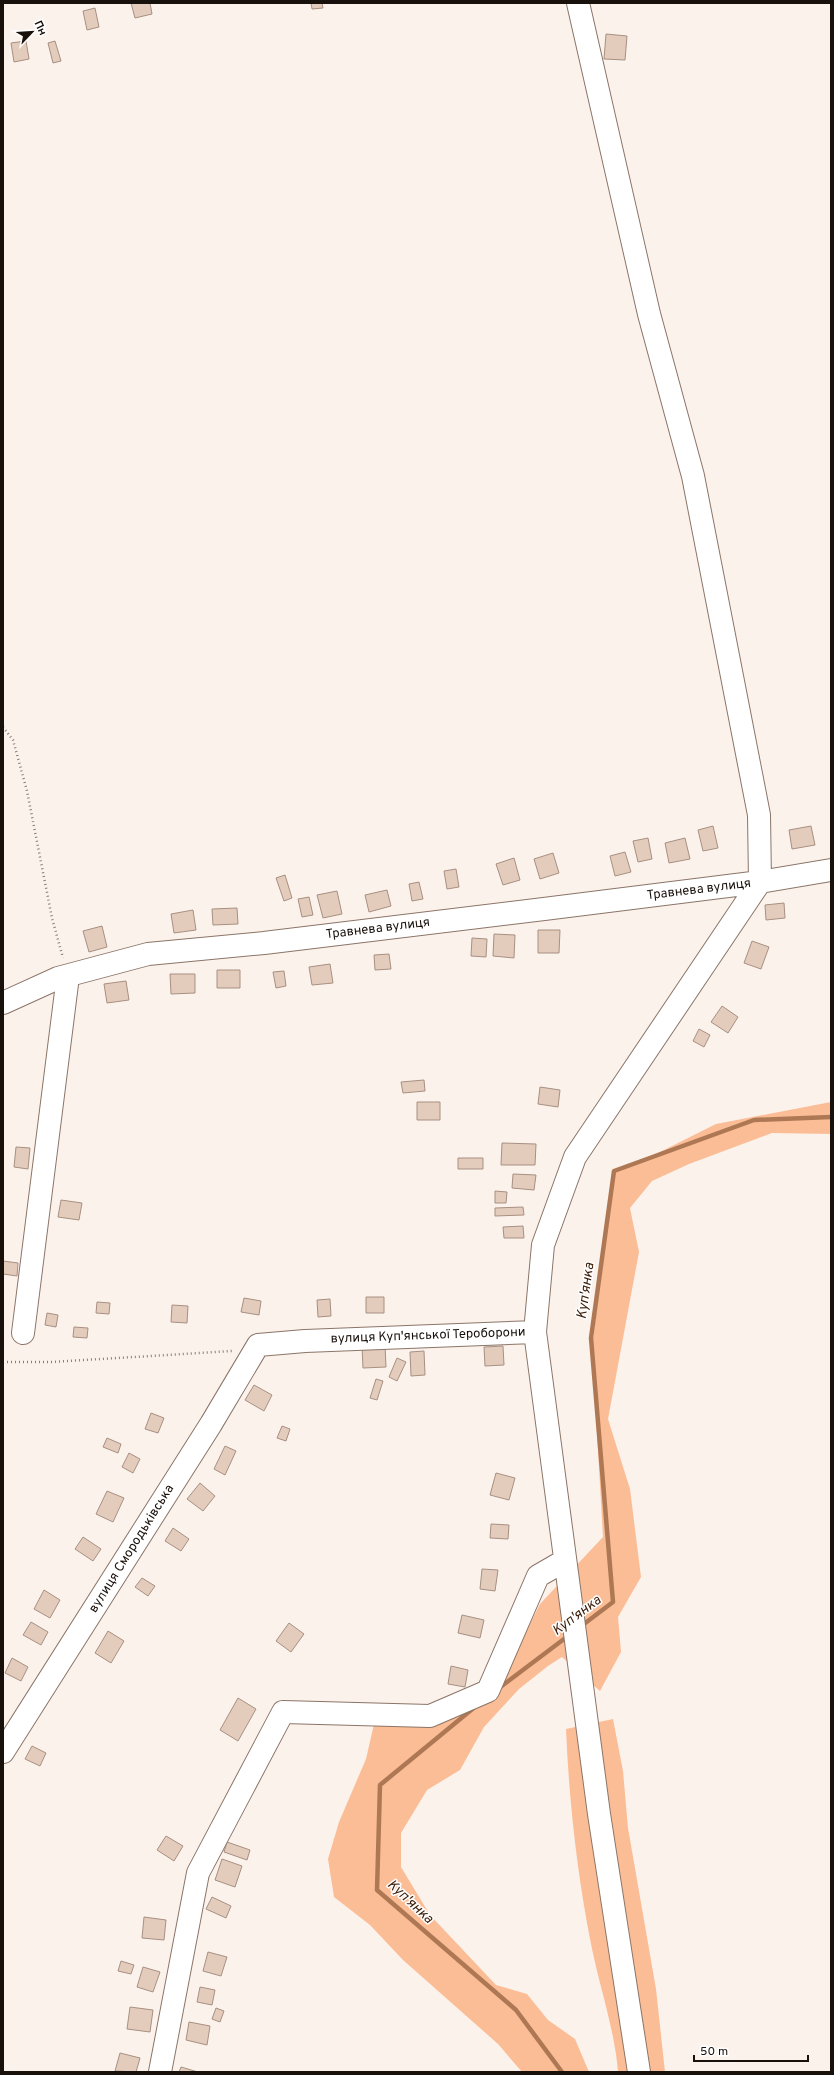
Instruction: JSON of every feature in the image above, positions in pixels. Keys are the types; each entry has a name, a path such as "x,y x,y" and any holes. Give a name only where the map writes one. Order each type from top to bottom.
{"street":[{"path":"578,3 649,314 693,476 759,815 760,882"},
{"name":"Травнева вулиця","path":"3,1003 68,976 148,954 271,942 760,882 831,870"},
{"name":"Травнева вулиця","path":"535,1332 543,1244 575,1157 760,882"},
{"path":"24,1334 68,976"},
{"name":"вулиця Куп'янської Тероборони","path":"258,1345 535,1332 564,1561 599,1814 639,2072"},
{"name":"вулиця Смородьківська","path":"3,1752 211,1424 258,1345"},
{"path":"160,2072 198,1873 283,1712 430,1716 488,1691 538,1576 564,1561"}],"path":[{"path":"3,727 13,740 27,791 52,918 68,976"},
{"path":"3,1362 52,1362 226,1353 258,1345"}],"shaded area":[{"path":"831,1102 831,1134 772,1133 689,1164 652,1181 630,1208 639,1252 608,1419 630,1489 641,1577 618,1617 621,1652 600,1691 562,1657 519,1689 484,1727 460,1770 427,1790 401,1833 401,1867 430,1915 496,1985 527,1994 548,2020 575,2039 589,2072 522,2072 498,2044 403,1960 370,1925 334,1897 328,1859 339,1822 366,1759 374,1724 497,1689 540,1604 603,1537 592,1347 614,1171 646,1159 716,1124"},
{"path":"613,1719 623,1771 628,1828 656,1989 665,2072 618,2072 614,2040 594,1960 578,1864 569,1783 566,1729"}],"building":[{"path":"131,3 150,3 152,14 135,18"},
{"path":"311,3 322,3 323,8 312,9"},
{"path":"95,8 99,27 87,30 83,11"},
{"path":"606,34 627,36 625,60 604,59"},
{"path":"26,41 29,59 14,62 11,43"},
{"path":"55,41 61,61 53,63 48,43"},
{"path":"713,826 718,848 703,851 698,830"},
{"path":"811,826 815,845 792,849 789,830"},
{"path":"648,838 652,859 638,862 633,841"},
{"path":"685,838 690,859 669,863 665,843"},
{"path":"625,852 631,872 615,876 610,856"},
{"path":"553,853 559,873 540,879 534,859"},
{"path":"514,858 520,880 503,885 496,864"},
{"path":"456,869 459,887 447,889 444,871"},
{"path":"285,875 292,898 284,901 276,878"},
{"path":"419,882 423,899 412,901 409,884"},
{"path":"387,890 391,906 369,912 365,895"},
{"path":"337,891 342,914 323,918 317,895"},
{"path":"309,897 313,915 302,917 298,899"},
{"path":"784,903 785,918 766,920 765,905"},
{"path":"237,908 238,924 213,925 212,909"},
{"path":"193,910 196,930 174,933 171,914"},
{"path":"102,926 107,947 89,952 83,931"},
{"path":"538,930 560,930 559,953 538,953"},
{"path":"494,934 515,935 514,958 493,956"},
{"path":"472,938 487,939 486,957 471,956"},
{"path":"752,941 769,947 761,969 744,963"},
{"path":"389,954 391,969 375,970 374,955"},
{"path":"330,964 333,983 312,985 309,967"},
{"path":"217,970 240,970 240,988 217,988"},
{"path":"284,971 286,986 276,988 273,972"},
{"path":"170,974 195,974 195,993 171,994"},
{"path":"126,981 129,1000 107,1003 104,984"},
{"path":"722,1006 738,1017 728,1033 711,1022"},
{"path":"699,1029 710,1035 704,1047 693,1041"},
{"path":"424,1080 425,1091 403,1093 401,1082"},
{"path":"540,1087 560,1090 558,1107 538,1104"},
{"path":"417,1102 440,1102 440,1120 417,1120"},
{"path":"502,1143 536,1144 535,1165 501,1165"},
{"path":"16,1147 30,1148 28,1169 14,1167"},
{"path":"458,1158 483,1158 483,1169 458,1169"},
{"path":"513,1174 536,1175 534,1190 512,1188"},
{"path":"495,1191 507,1192 506,1203 495,1203"},
{"path":"61,1200 82,1203 79,1220 58,1217"},
{"path":"523,1207 524,1215 495,1216 495,1208"},
{"path":"523,1226 524,1238 504,1238 503,1227"},
{"path":"3,1261 18,1263 17,1276 3,1274"},
{"path":"366,1297 384,1297 384,1313 366,1313"},
{"path":"244,1298 261,1301 259,1315 241,1312"},
{"path":"330,1299 331,1316 318,1317 317,1300"},
{"path":"97,1302 110,1303 109,1314 96,1313"},
{"path":"172,1305 188,1306 187,1323 171,1322"},
{"path":"47,1313 58,1315 56,1327 45,1325"},
{"path":"74,1327 88,1328 87,1338 73,1337"},
{"path":"385,1345 386,1367 363,1368 362,1346"},
{"path":"503,1346 504,1365 485,1366 484,1347"},
{"path":"424,1351 425,1375 411,1376 410,1352"},
{"path":"397,1358 406,1362 397,1381 389,1377"},
{"path":"376,1379 383,1381 377,1400 370,1398"},
{"path":"254,1385 272,1395 264,1411 245,1400"},
{"path":"151,1413 164,1418 158,1433 145,1429"},
{"path":"282,1426 290,1429 286,1441 277,1438"},
{"path":"107,1438 121,1444 118,1453 103,1447"},
{"path":"225,1446 236,1451 225,1475 214,1469"},
{"path":"129,1453 140,1459 133,1473 122,1467"},
{"path":"496,1473 515,1478 509,1500 490,1495"},
{"path":"200,1483 215,1496 203,1511 187,1499"},
{"path":"107,1491 124,1498 113,1522 96,1514"},
{"path":"491,1524 509,1525 508,1539 490,1538"},
{"path":"173,1528 189,1539 181,1551 165,1541"},
{"path":"83,1537 101,1549 93,1561 75,1549"},
{"path":"482,1569 498,1570 495,1591 480,1589"},
{"path":"142,1578 155,1586 148,1596 135,1587"},
{"path":"44,1590 60,1600 50,1618 34,1609"},
{"path":"462,1615 484,1620 480,1638 458,1633"},
{"path":"31,1622 48,1632 41,1645 23,1635"},
{"path":"289,1623 304,1634 291,1652 276,1641"},
{"path":"108,1631 124,1641 111,1663 95,1653"},
{"path":"12,1658 28,1667 21,1681 5,1673"},
{"path":"451,1666 468,1670 465,1687 448,1684"},
{"path":"238,1698 256,1709 238,1741 220,1730"},
{"path":"32,1746 46,1753 40,1766 25,1759"},
{"path":"166,1836 183,1846 174,1861 157,1850"},
{"path":"227,1842 250,1850 247,1860 224,1852"},
{"path":"222,1859 242,1866 235,1887 215,1880"},
{"path":"212,1897 231,1906 226,1918 206,1909"},
{"path":"144,1917 166,1920 164,1940 142,1938"},
{"path":"208,1952 227,1957 221,1976 203,1971"},
{"path":"121,1961 134,1965 131,1974 118,1971"},
{"path":"143,1967 160,1972 153,1992 137,1987"},
{"path":"200,1987 215,1990 212,2005 197,2002"},
{"path":"130,2007 153,2010 150,2032 127,2029"},
{"path":"216,2008 224,2011 220,2022 212,2019"},
{"path":"189,2022 210,2026 207,2045 186,2040"},
{"path":"120,2053 140,2058 136,2072 115,2071"},
{"path":"181,2067 198,2072 179,2072"}],"waterway":[{"name":"Куп'янка","path":"580,1627 613,1602 591,1338 614,1171 754,1120 831,1117"},
{"name":"Куп'янка","path":"499,1688 568,1636"},
{"name":"Куп'янка","path":"476,1706 380,1785 377,1890 516,2010 562,2072"}]}
